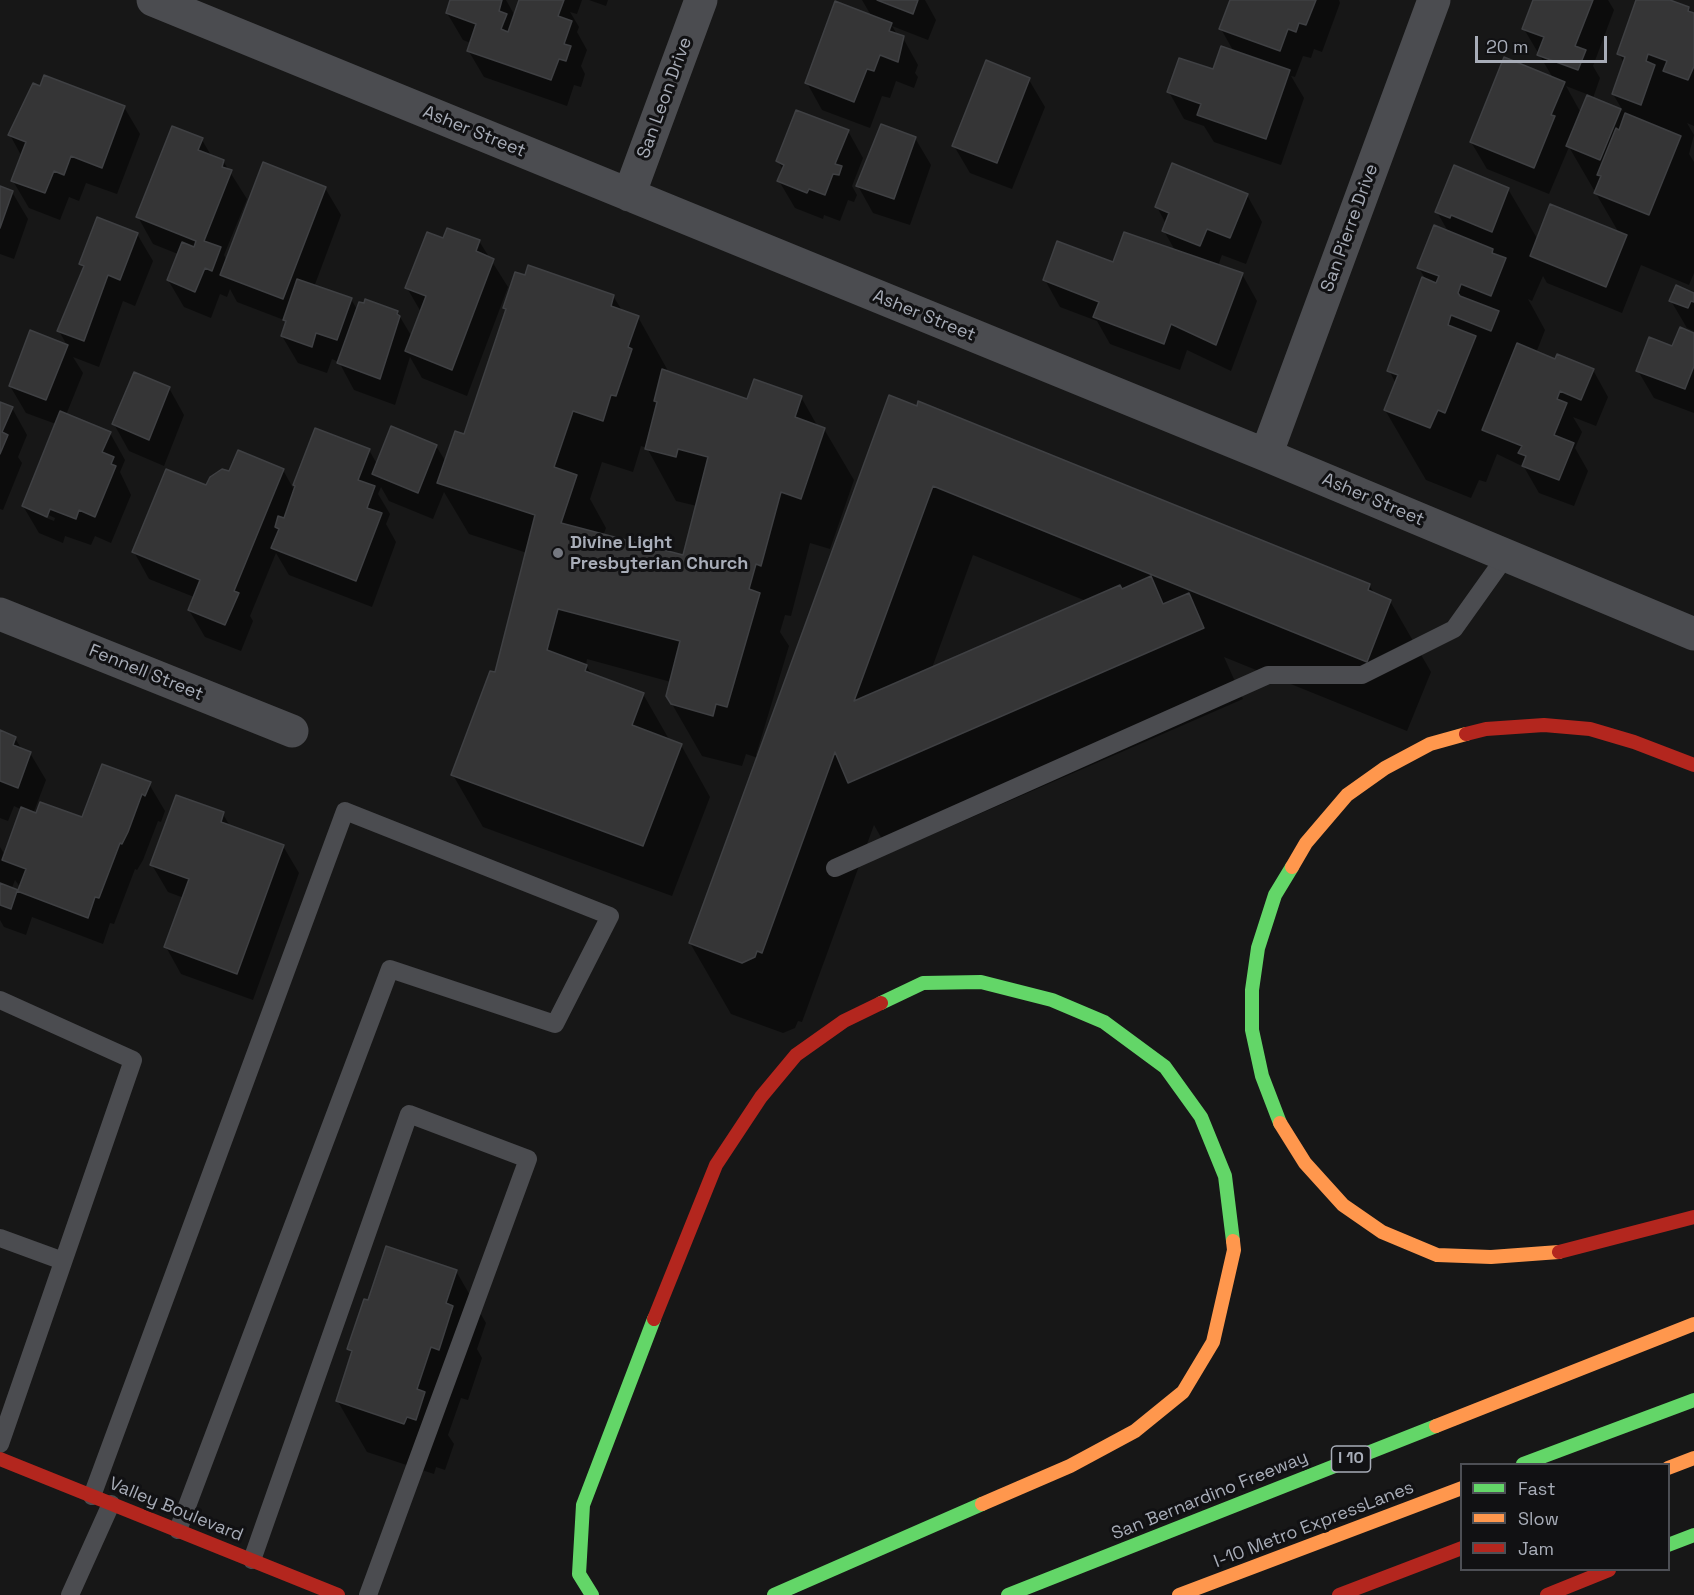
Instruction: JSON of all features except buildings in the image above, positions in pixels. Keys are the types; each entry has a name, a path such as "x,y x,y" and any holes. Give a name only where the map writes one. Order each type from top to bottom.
{"main road":[{"path":"1694,765 1635,742 1590,729 1544,725 1486,729 1430,744 1385,768 1347,795 1306,843 1275,895 1258,948 1252,990 1255,1041 1262,1076 1277,1119 1305,1163 1343,1205 1382,1232 1437,1255 1491,1257 1552,1254 1694,1217"},
{"path":"592,1595 579,1574 583,1505 608,1434 716,1165 761,1097 796,1055 844,1021 923,983 981,982 1052,1000 1104,1022 1165,1067 1201,1118 1225,1176 1234,1250 1213,1341 1182,1392 1135,1431 1070,1466 774,1595"},
{"name":"San Bernardino Freeway","path":"1008,1595 1694,1324"},
{"path":"1526,1463 1694,1400"},
{"path":"1670,1467 1694,1458"},
{"name":"Valley Boulevard","path":"0,1459 338,1595"},
{"name":"I-10 Metro ExpressLanes","path":"1179,1595 1460,1488"},
{"path":"1670,1544 1694,1534"},
{"path":"1339,1595 1460,1548"},
{"path":"1547,1595 1604,1571"}],"street":[{"name":"Asher Street","path":"153,0 1266,455 1694,634"},
{"name":"San Leon Drive","path":"629,195 701,0"},
{"name":"San Pierre Drive","path":"1266,455 1434,0"},
{"name":"Fennell Street","path":"0,614 292,731"}],"lane":[{"path":"835,868 1268,675 1362,675 1454,629 1506,556"},
{"path":"92,1496 345,811 610,916 555,1024 390,969 178,1530"},
{"path":"0,1000 133,1060 0,1444"},
{"path":"252,1560 409,1114 528,1159 368,1595"},
{"path":"0,1238 63,1261"},
{"path":"70,1595 111,1504"}],"traffic: fast":[{"path":"1280,1123 1262,1076 1252,1030 1252,990 1258,948 1275,895 1292,867"},
{"path":"881,1003 923,983 981,982 1052,1000 1104,1022 1165,1067 1201,1117 1225,1176 1233,1241"},
{"path":"592,1595 579,1574 583,1505 654,1319"},
{"path":"1526,1463 1694,1400"},
{"path":"1008,1595 1436,1426"},
{"path":"774,1595 982,1504"},
{"path":"1670,1544 1694,1535"}],"traffic: slow":[{"path":"1292,867 1306,843 1347,795 1385,768 1430,744 1466,734"},
{"path":"1280,1123 1305,1163 1343,1205 1382,1232 1437,1255 1491,1257 1559,1252"},
{"path":"982,1504 1070,1466 1135,1431 1183,1392 1213,1342 1234,1250 1233,1241"},
{"path":"1436,1426 1694,1324"},
{"path":"1670,1467 1694,1458"},
{"path":"1179,1595 1460,1489"}],"traffic: jam":[{"path":"1466,734 1486,729 1544,725 1590,729 1634,742 1694,765"},
{"path":"654,1319 716,1165 761,1097 796,1055 844,1021 881,1003"},
{"path":"1559,1252 1694,1217"},
{"path":"0,1459 338,1595"},
{"path":"1339,1595 1460,1549"},
{"path":"1547,1595 1607,1571"}],"place":[{"name":"Divine Light Presbyterian Church","path":"558,553"}]}
